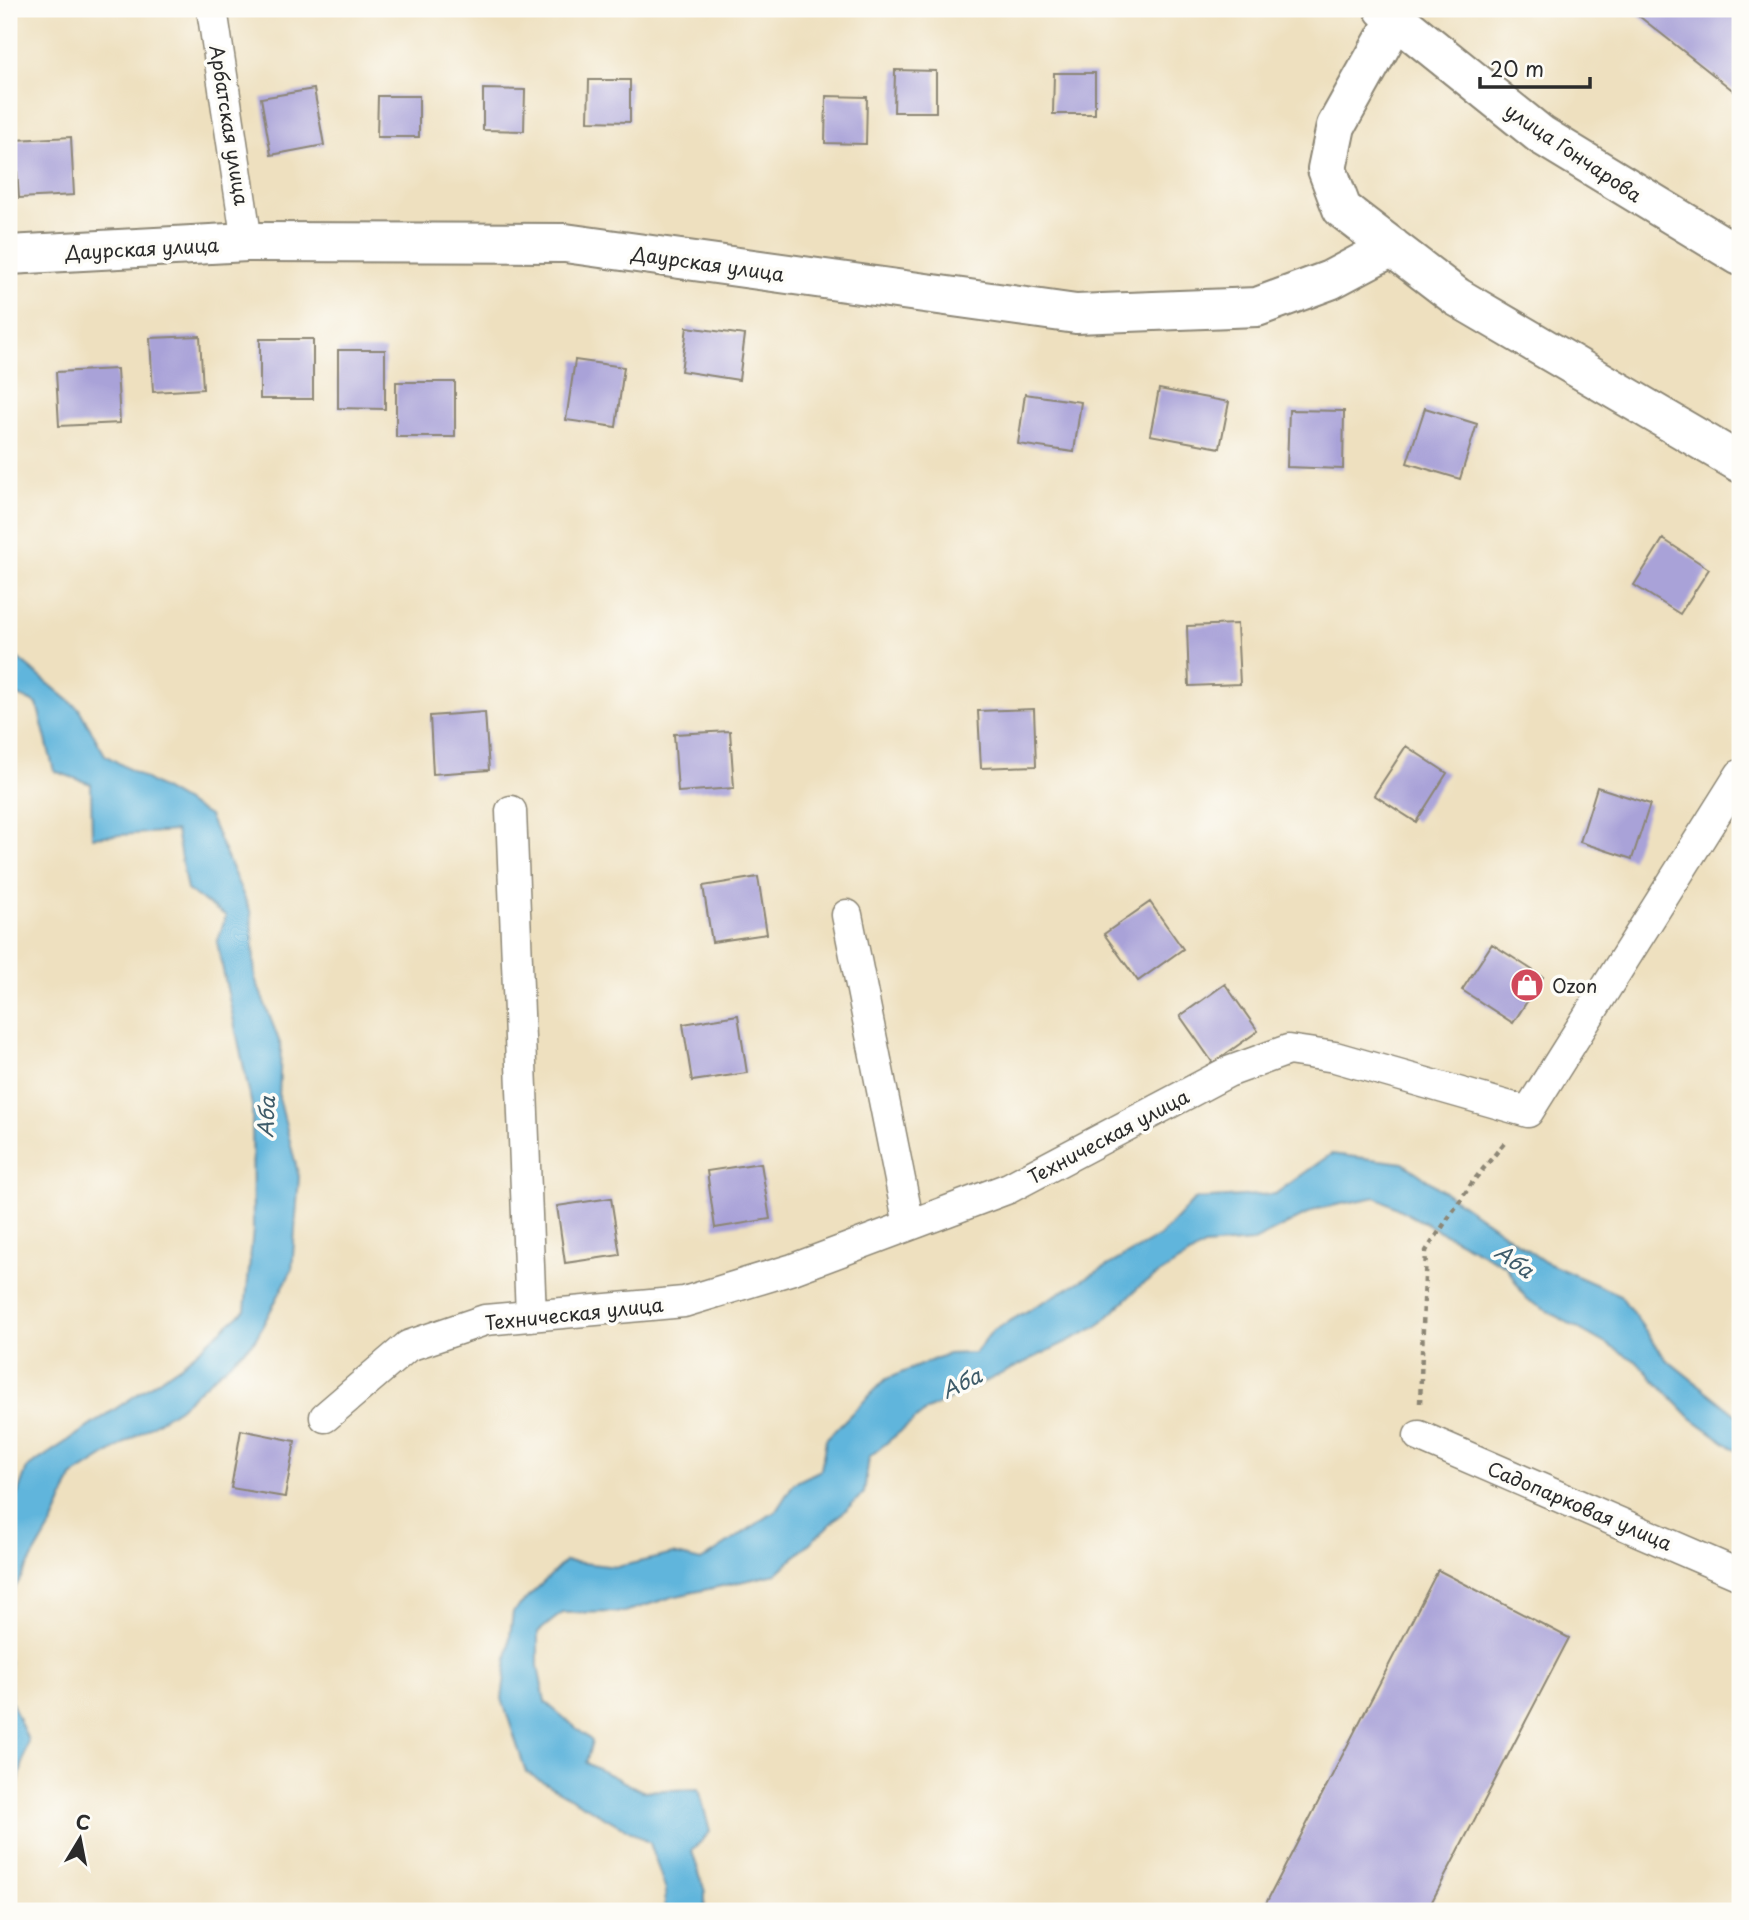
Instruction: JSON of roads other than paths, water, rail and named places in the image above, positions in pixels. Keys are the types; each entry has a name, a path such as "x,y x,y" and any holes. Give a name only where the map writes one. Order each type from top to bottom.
{"street":[{"name":"Арбатская улица","path":"212,9 247,242"},
{"path":"1390,14 1336,126 1327,169 1342,209 1457,296 1740,463"},
{"name":"улица Гончарова","path":"1390,14 1542,135 1740,256"},
{"name":"Даурская улица","path":"9,255 247,242 565,243 1076,314 1257,307 1330,280 1392,247"},
{"name":"Техническая улица","path":"325,1417 408,1346 485,1320 684,1303 793,1269 1009,1188 1228,1072 1288,1050 1335,1057 1528,1112 1740,775"},
{"path":"511,811 531,1316"},
{"path":"847,915 909,1225"},
{"name":"Садопарковая улица","path":"1419,1436 1740,1575"}],"water":[{"name":"Аба","path":"9,651 79,709 105,755 209,816 251,913 255,978 281,1046 279,1098 299,1177 292,1270 255,1340 179,1408 72,1477 53,1523 9,1598 9,1519 27,1468 181,1365 245,1310 253,1230 252,1106 217,942 226,916 187,890 176,831 92,837 91,784 54,771 37,704 9,691"},
{"name":"Аба","path":"1331,1154 1403,1163 1545,1262 1620,1295 1666,1359 1740,1418 1740,1453 1691,1418 1636,1361 1526,1299 1506,1266 1376,1197 1317,1209 1252,1242 1204,1246 1140,1286 1097,1327 927,1410 869,1457 864,1493 776,1574 672,1597 625,1612 562,1613 538,1632 538,1666 545,1702 592,1741 586,1763 642,1791 699,1789 710,1832 692,1851 705,1892 705,1911 664,1911 666,1891 650,1843 526,1772 502,1699 513,1612 565,1561 617,1567 673,1554 701,1561 776,1511 794,1483 821,1470 826,1439 886,1379 947,1354 975,1353 992,1331 1160,1236 1195,1199 1275,1194"},
{"path":"9,1660 11,1701 28,1740 9,1823"}],"place":[{"name":"Ozon","path":"1527,985"}]}
